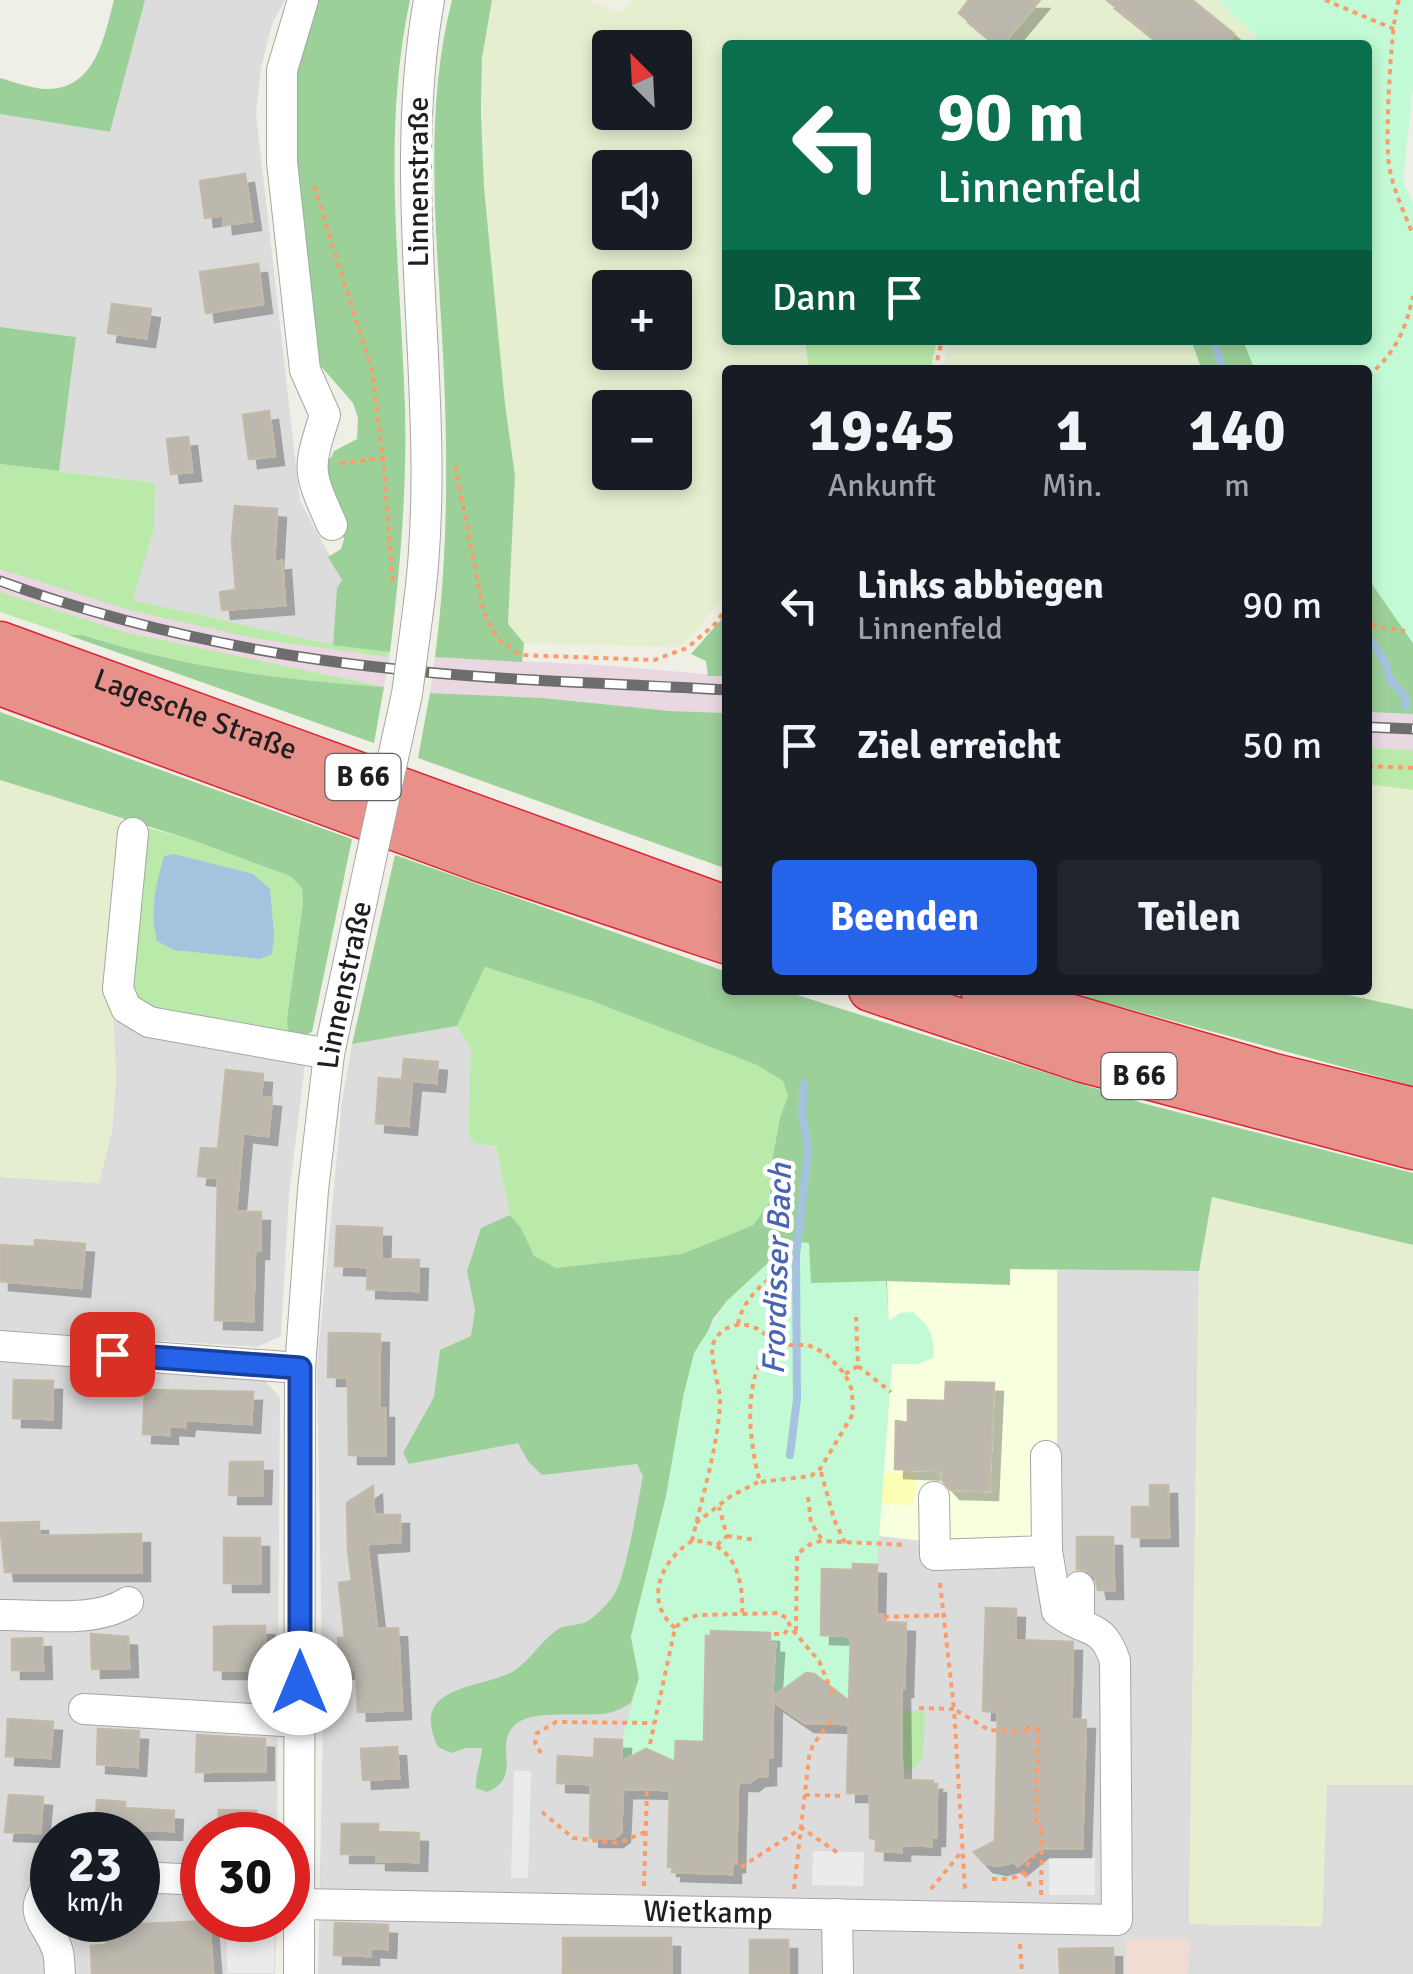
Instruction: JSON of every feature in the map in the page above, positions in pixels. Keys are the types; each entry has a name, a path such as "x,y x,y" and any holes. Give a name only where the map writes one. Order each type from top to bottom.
{"highway":[{"name":"Lagesche Straße","path":"0,643 722,906"},
{"name":"Lagesche Straße","path":"0,684 479,860 722,941"},
{"name":"B 66","path":"885,995 1083,1061 1413,1148"},
{"name":"B 66","path":"999,995 1255,1070 1413,1109"}],"street":[{"path":"303,0 282,70 282,162 303,359 325,415 311,466 332,525"},
{"name":"Linnenstraße","path":"298,1812 300,1368 312,1190 330,1054 407,694 420,602 426,461 414,161 428,0"},
{"path":"133,834 118,989 126,1008 150,1022 330,1054"},
{"path":"0,1346 300,1368"},
{"path":"1046,1456 1048,1551 1057,1612 1080,1624 1078,1587"},
{"path":"934,1496 935,1556 1048,1551"},
{"path":"0,1615 97,1614 114,1611 128,1602"},
{"name":"Wietkamp","path":"310,1891 644,1910 1117,1920 1115,1661 1106,1637 1080,1624"},
{"path":"84,1709 300,1722"},
{"path":"836,1914 838,1974"},
{"path":"53,1942 60,1974"},
{"name":"Linnenstraße","path":"297,1942 298,1974"}],"path":[{"path":"1326,0 1394,29"},
{"path":"1399,0 1388,155 1393,186 1413,235"},
{"path":"282,162 306,160 372,371 392,584 394,589 420,602"},
{"path":"1372,372 1406,328 1413,296"},
{"path":"1406,328 1413,332"},
{"path":"311,466 383,458"},
{"path":"426,461 452,462 456,469 484,613 497,638 520,655 654,660 687,648 722,614"},
{"path":"1372,621 1375,626 1405,630"},
{"path":"1372,766 1413,768"},
{"path":"738,1324 740,1310 786,1266"},
{"path":"856,1317 858,1366"},
{"path":"692,1541 720,1401 712,1352 714,1340 738,1324 750,1324 761,1330 772,1345"},
{"path":"696,1524 746,1486 805,1478 820,1470 853,1414 854,1400 845,1374 825,1352 808,1344 772,1345"},
{"path":"760,1482 752,1454 752,1401 757,1368 772,1345"},
{"path":"845,1374 858,1366"},
{"path":"858,1366 892,1392"},
{"path":"820,1470 830,1507 846,1542"},
{"path":"808,1497 811,1523 823,1541"},
{"path":"719,1507 727,1536"},
{"path":"717,1545 727,1536 757,1540"},
{"path":"675,1628 666,1620 658,1588 670,1558 692,1541 717,1545 739,1576 742,1615"},
{"path":"793,1629 796,1555 812,1542 910,1545 935,1556 946,1615 954,1708 965,1917"},
{"path":"650,1744 675,1628 698,1615 778,1613 788,1619 819,1661 834,1697"},
{"path":"884,1617 946,1615"},
{"path":"774,1634 793,1629"},
{"path":"919,1708 954,1708 989,1730 1038,1728 1036,1826 1042,1826 1040,1899"},
{"path":"795,1914 793,1894 813,1745 834,1716"},
{"path":"542,1753 535,1743 537,1733 556,1722 653,1723"},
{"path":"644,1910 648,1789"},
{"path":"805,1795 844,1796"},
{"path":"542,1812 573,1838 618,1843 646,1832"},
{"path":"802,1828 838,1853"},
{"path":"742,1867 802,1828"},
{"path":"924,1897 964,1850"},
{"path":"992,1879 1013,1878 1024,1872 1029,1860 1040,1852"},
{"path":"1024,1872 1030,1880"},
{"path":"1020,1930 1022,1974"}],"shaded area":[{"path":"114,0 145,0 110,132 0,114 0,78 47,89 64,87 87,71 101,44"},
{"path":"145,0 285,0 272,24 261,68 256,113 300,501 343,580 337,588 333,645 132,600 154,528 155,483 59,471 76,337 0,327 0,114 110,132"},
{"path":"317,0 410,0 396,102 395,204 405,440 402,531 390,652 333,645 337,588 342,580 328,557 341,549 344,539 321,459 331,458 334,451 357,439 358,418 353,403 318,363 291,115 301,41"},
{"path":"452,0 492,0 482,58 484,187 515,476 508,624 524,643 522,662 435,657 443,577 446,456 435,125 443,41"},
{"path":"492,0 588,0 619,13 633,0 1218,0 1261,40 722,40 722,345 806,345 808,365 722,365 722,598 679,647 524,643 508,625 515,476 484,187 482,58"},
{"path":"1218,0 1413,0 1413,86 1403,180 1413,204 1413,643 1372,584 1372,365 1253,365 1245,345 1372,345 1372,40 1261,40"},
{"path":"0,327 76,337 59,471 0,464"},
{"path":"806,345 936,345 931,365 808,365"},
{"path":"949,345 1193,345 1200,365 943,365"},
{"path":"1193,345 1245,345 1253,365 1200,365"},
{"path":"0,464 155,483 154,528 133,600 315,641 390,652 388,657 253,638 129,610 0,569"},
{"path":"0,561 196,616 333,645 390,652 384,687 319,682 0,606"},
{"path":"1372,584 1413,643 1413,714 1372,712"},
{"path":"0,592 124,632 384,687 232,670 157,656 83,635 68,635 0,612"},
{"path":"722,619 722,676 708,676 706,661 691,654"},
{"path":"68,635 83,635 157,656 232,670 384,687 374,743"},
{"path":"435,657 600,665 722,676 722,713 543,698 430,693"},
{"path":"430,693 722,713 722,867 418,758"},
{"path":"0,712 352,839 312,1032 296,1039 288,1037 302,888 290,876 189,839 0,780"},
{"path":"1372,712 1413,714 1413,750 1372,748"},
{"path":"1372,748 1413,750 1413,790 1372,785"},
{"path":"0,780 127,821 112,1000 116,1076 112,1130 99,1183 0,1177"},
{"path":"1372,785 1413,790 1413,1009 1348,995 1372,995"},
{"path":"142,826 290,876 302,888 288,1037 146,1013 127,993"},
{"path":"395,855 722,970 722,995 797,995 1142,1103 1413,1173 1413,1245 1212,1197 1199,1271 1010,1269 1010,1285 887,1281 888,1311 817,1296 790,1243 713,1319 684,1393 666,1497 631,1636 639,1678 631,1703 609,1713 546,1715 523,1720 515,1725 506,1742 504,1778 487,1792 476,1788 482,1748 451,1753 438,1747 431,1727 432,1712 451,1693 512,1672 557,1630 586,1622 609,1602 623,1572 643,1476 637,1464 542,1475 518,1443 409,1464 403,1453 434,1397 440,1350 471,1336 475,1310 467,1271 481,1228 510,1215 534,1256 556,1268 682,1254 753,1225 770,1202 770,1172 788,1096 783,1081 757,1065 592,1001 485,967 457,1026 352,1044"},
{"path":"485,967 592,1001 758,1065 783,1081 788,1096 770,1172 770,1202 753,1225 682,1254 556,1268 534,1257 521,1228 510,1215 496,1146 474,1143 468,1132 471,1048 457,1026"},
{"path":"1077,995 1348,995 1413,1009 1413,1086"},
{"path":"112,1000 305,1064 289,1196 281,1336 257,1347 0,1330 0,1177 99,1183 112,1130 116,1076"},
{"path":"457,1026 471,1048 468,1132 475,1143 496,1146 510,1215 682,1254 637,1534 880,1503 1009,1269 1199,1271 1189,1924 1322,1926 1326,1785 1413,1785 1413,1974 1188,1974 1188,1939 1126,1940 1125,1974 318,1974 323,1717 317,1366 342,1102 352,1044"},
{"path":"1211,1197 1413,1245 1413,1785 1327,1785 1322,1926 1189,1924 1199,1271"},
{"path":"792,1241 809,1243 811,1283 886,1281 889,1321 900,1313 913,1312 927,1327 933,1344 933,1358 918,1364 892,1364 877,1565 854,1564 853,1572 822,1569 821,1634 851,1634 853,1701 845,1703 822,1686 814,1674 806,1673 797,1701 769,1701 774,1670 770,1661 774,1661 775,1645 770,1644 770,1633 711,1631 708,1747 701,1741 676,1741 675,1759 658,1758 656,1752 646,1749 638,1758 622,1758 622,1740 639,1678 631,1637 666,1497 694,1353 727,1301"},
{"path":"1009,1269 1057,1270 1057,1546 870,1535 886,1281 1010,1284"},
{"path":"0,1360 263,1379 280,1397 277,1812 180,1812 180,1942 276,1942 275,1974 0,1974"},
{"path":"900,1711 923,1711 925,1716 923,1756 915,1768 903,1770"},
{"path":"514,1771 531,1771 528,1878 511,1878"},
{"path":"813,1851 864,1852 863,1886 812,1885"},
{"path":"1049,1858 1095,1858 1095,1895 1049,1895"},
{"path":"1125,1939 1189,1939 1188,1974 1125,1974"},
{"path":"227,1942 274,1942 274,1973 227,1973"}],"sand":[{"path":"884,1473 913,1474 913,1505 880,1503"}],"water":[{"path":"174,854 253,874 270,889 272,954 260,959 174,950 157,941 156,888 164,856"}],"building":[{"path":"969,0 1040,0 1006,40 991,40 959,13"},
{"path":"1107,0 1192,0 1234,34 1229,40 1157,40"},
{"path":"245,174 252,221 224,225 223,215 205,218 200,181"},
{"path":"258,264 263,304 206,313 200,272"},
{"path":"112,304 151,309 146,338 108,333"},
{"path":"269,411 275,456 249,459 243,415"},
{"path":"188,437 192,472 171,474 167,439"},
{"path":"235,506 277,509 274,562 282,561 285,605 222,610 220,592 236,590 232,540"},
{"path":"404,1059 438,1062 436,1083 412,1081 408,1126 376,1123 379,1078 402,1080"},
{"path":"226,1070 263,1074 261,1097 272,1098 268,1136 243,1133 236,1212 261,1212 260,1250 255,1250 253,1321 215,1320 218,1178 198,1176 201,1148 218,1149"},
{"path":"337,1226 382,1228 381,1259 419,1260 418,1291 367,1289 368,1267 335,1266"},
{"path":"35,1240 85,1244 81,1288 0,1281 0,1245 35,1247"},
{"path":"329,1333 380,1334 379,1409 385,1409 385,1455 349,1455 348,1377 328,1377"},
{"path":"14,1380 53,1381 52,1419 13,1418"},
{"path":"946,1382 994,1383 989,1491 951,1490 942,1480 942,1471 895,1469 896,1421 908,1423 908,1400 945,1401"},
{"path":"145,1390 253,1392 251,1424 186,1420 185,1427 169,1426 169,1435 143,1434"},
{"path":"230,1462 263,1462 262,1495 229,1495"},
{"path":"1150,1485 1168,1485 1169,1537 1132,1537 1132,1507 1150,1507"},
{"path":"373,1486 374,1515 400,1515 400,1542 367,1544 377,1629 398,1628 402,1710 358,1712 356,1669 340,1670 338,1638 345,1638 339,1583 352,1581 347,1503"},
{"path":"39,1522 39,1536 141,1534 141,1572 5,1572 0,1523"},
{"path":"1077,1537 1113,1537 1114,1590 1098,1590 1095,1577 1087,1570 1077,1569"},
{"path":"224,1538 260,1538 260,1583 224,1583"},
{"path":"853,1564 877,1565 876,1614 883,1615 884,1622 906,1623 901,1688 902,1780 937,1784 936,1837 931,1837 931,1846 901,1845 901,1852 876,1851 876,1839 870,1838 870,1793 847,1793 849,1724 805,1723 773,1701 772,1757 767,1757 767,1776 738,1782 736,1863 732,1863 732,1874 672,1872 673,1867 668,1867 670,1790 623,1789 621,1833 614,1838 590,1838 591,1784 557,1783 558,1756 594,1758 595,1739 622,1740 621,1762 646,1749 675,1762 676,1741 704,1742 706,1636 711,1636 711,1631 770,1633 770,1644 775,1644 772,1698 806,1673 814,1674 849,1701 851,1636 821,1635 822,1569 853,1570"},
{"path":"986,1608 1016,1609 1015,1640 1073,1642 1071,1720 1086,1720 1082,1848 1040,1848 1018,1866 1014,1862 998,1866 984,1863 974,1852 995,1841 998,1712 983,1711"},
{"path":"265,1626 265,1670 214,1670 214,1627"},
{"path":"91,1634 128,1637 129,1668 92,1669"},
{"path":"42,1638 43,1670 12,1670 12,1639"},
{"path":"8,1719 53,1722 50,1758 6,1756"},
{"path":"98,1729 139,1731 137,1767 97,1764"},
{"path":"197,1735 265,1739 265,1771 196,1772"},
{"path":"397,1747 399,1778 363,1780 361,1749"},
{"path":"9,1795 43,1797 42,1812 30,1812 30,1833 5,1832"},
{"path":"97,1800 125,1802 125,1808 174,1811 173,1831 160,1831 160,1812 96,1812"},
{"path":"342,1824 378,1824 378,1832 419,1833 418,1862 377,1861 377,1854 341,1854"},
{"path":"180,1922 180,1942 211,1942 213,1974 92,1974 91,1946 106,1942 160,1942 160,1923"},
{"path":"335,1923 388,1925 387,1949 370,1948 370,1956 334,1955"},
{"path":"563,1938 671,1938 671,1974 563,1974"},
{"path":"750,1940 788,1940 788,1974 750,1974"},
{"path":"1113,1948 1113,1974 1060,1974 1059,1949"}],"waterway":[{"name":"Frordisser Bach","path":"1216,345 1222,365"},
{"name":"Frordisser Bach","path":"1372,642 1385,662 1390,680 1405,696 1406,707"},
{"name":"Frordisser Bach","path":"790,1455 797,1399 796,1256 808,1150 802,1113 804,1084"}],"railway":[{"path":"0,581 142,625 288,655 471,676 722,690"},
{"path":"1372,727 1413,729"}],"route":[{"path":"112,1354 300,1368 300,1683"}]}
